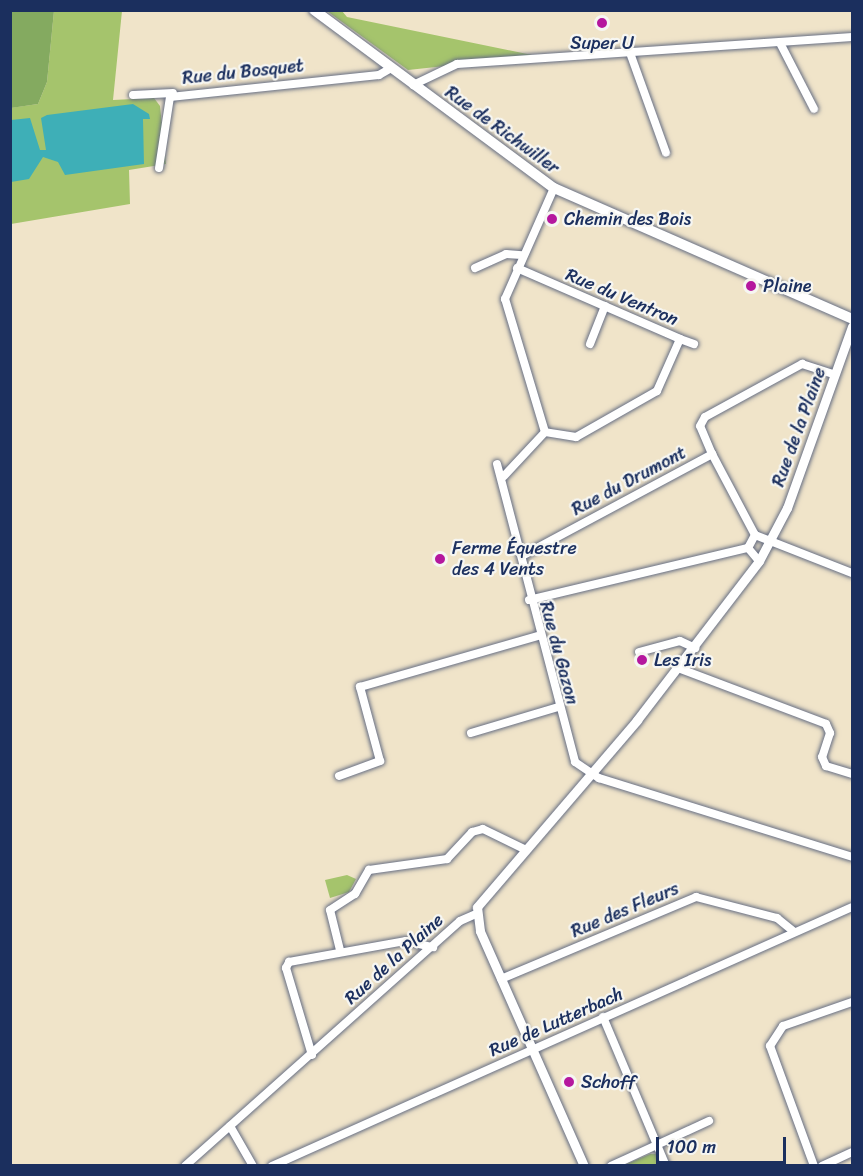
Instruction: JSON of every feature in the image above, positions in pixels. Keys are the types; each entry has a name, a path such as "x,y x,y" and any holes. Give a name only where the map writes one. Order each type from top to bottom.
{"main road":[{"name":"Rue de Richwiller","path":"314,10 554,188 852,319"}],"street":[{"path":"413,85 457,64 629,50 852,37"},
{"path":"780,43 814,109"},
{"path":"629,50 666,153"},
{"name":"Rue du Bosquet","path":"159,168 165,105 181,92 379,75 391,68"},
{"path":"133,95 181,92"},
{"path":"504,476 545,432 505,299 522,255 554,188"},
{"path":"475,268 506,254 522,255"},
{"name":"Rue du Ventron","path":"517,268 680,339 657,391 576,437 545,432"},
{"path":"590,344 605,306"},
{"name":"Rue de la Plaine","path":"185,1166 464,918 476,914 480,900 695,648 774,539 852,326"},
{"path":"680,339 694,344"},
{"name":"Rue du Drumont","path":"522,556 712,453 699,426 705,417 802,364 835,375"},
{"path":"712,453 755,534 774,539 852,573"},
{"name":"Rue du Gazon","path":"497,464 504,476 522,556 529,600 558,707 575,762 589,773"},
{"path":"748,548 755,534"},
{"path":"748,548 759,561"},
{"path":"529,600 748,548"},
{"path":"339,776 380,761 360,687 538,636"},
{"path":"639,652 680,641 695,648"},
{"path":"678,668 826,724 830,733 822,757 826,766 852,774"},
{"path":"471,733 558,707"},
{"path":"589,773 852,857"},
{"path":"340,950 330,910 355,894 369,870 447,859 472,832 483,829 524,849"},
{"name":"Rue des Fleurs","path":"501,979 696,897 777,918 794,932"},
{"name":"Rue de Lutterbach","path":"276,1165 852,907"},
{"path":"476,914 501,979 584,1166"},
{"path":"312,1055 286,968 290,962 340,950 406,941 433,947"},
{"path":"814,1166 770,1046 783,1026 852,1002"},
{"path":"603,1017 666,1166"},
{"path":"611,1166 710,1121"},
{"path":"230,1126 253,1166"},
{"path":"822,1166 852,1152"}],"green space":[{"path":"10,11 54,11 47,82 38,104 11,108"},
{"path":"54,11 122,11 113,100 154,98 160,106 166,164 129,170 130,204 11,224 10,108 38,104 47,82"},
{"path":"327,11 342,11 347,17 537,56 408,70"},
{"path":"347,875 356,879 349,892 330,898 325,880"},
{"path":"650,1154 657,1154 662,1165 622,1166"}],"water":[{"path":"133,104 149,114 150,119 143,119 144,164 65,175 58,162 43,157 29,179 11,182 11,120 30,118 40,150 46,150 41,118 47,115"}],"place":[{"name":"Super U","path":"602,23"},
{"name":"Chemin des Bois","path":"552,219"},
{"name":"Plaine","path":"751,286"},
{"name":"Ferme Équestre des 4 Vents","path":"440,559"},
{"name":"Les Iris","path":"642,660"},
{"name":"Schoff","path":"569,1082"}]}
